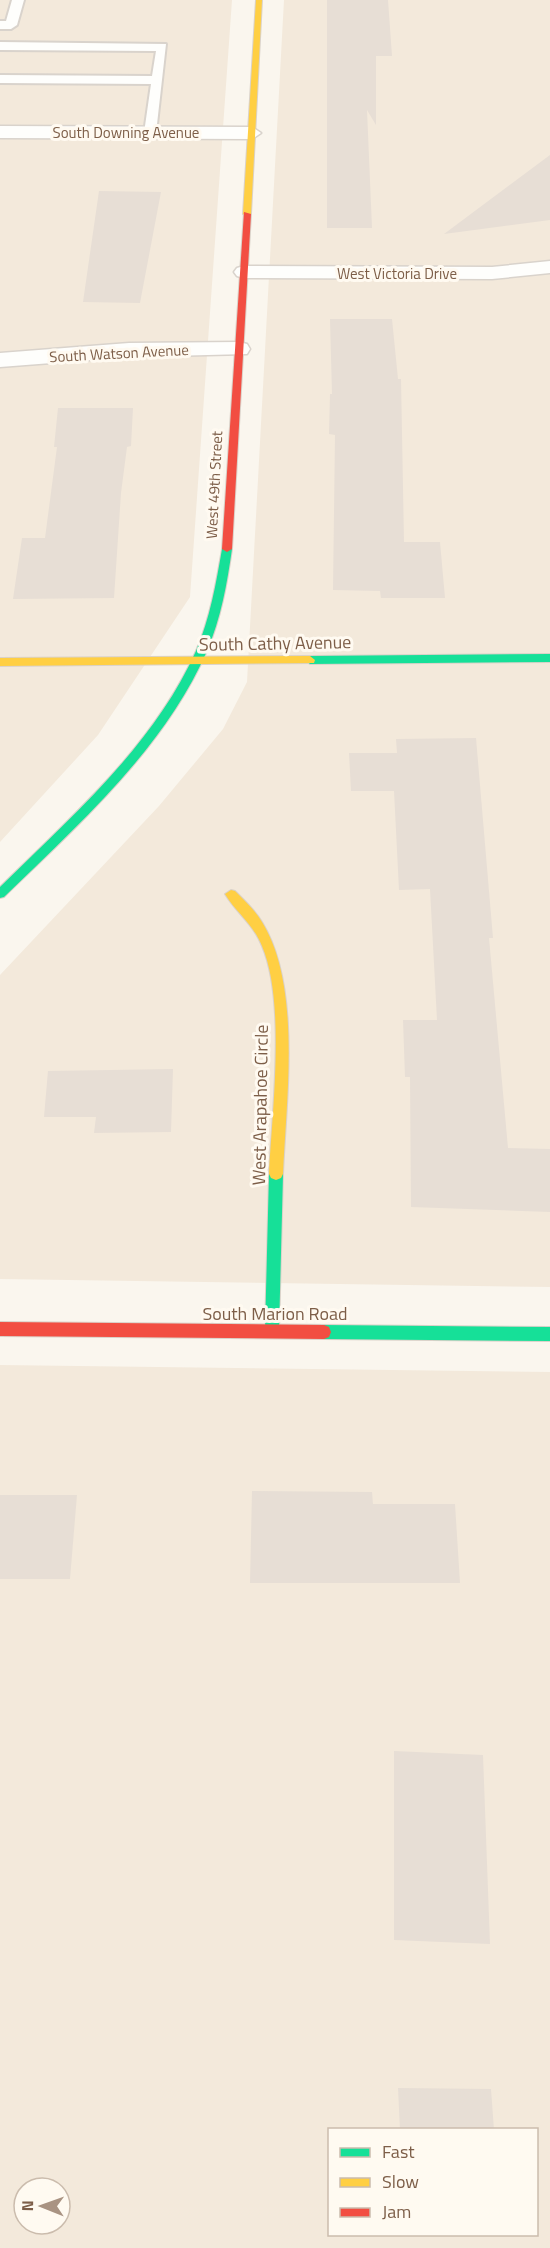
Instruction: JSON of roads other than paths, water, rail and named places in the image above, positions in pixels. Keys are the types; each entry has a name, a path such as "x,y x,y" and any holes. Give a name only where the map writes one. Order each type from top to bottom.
{"street":[{"name":"West 49th Street","path":"0,894 129,762 174,702 196,662 218,606 226,566 259,0"},
{"name":"South Downing Avenue","path":"0,132 252,133"},
{"name":"West Victoria Drive","path":"244,272 492,273 550,267"},
{"name":"South Watson Avenue","path":"0,360 129,350 239,349"},
{"name":"South Cathy Avenue","path":"0,662 550,658"},
{"name":"West Arapahoe Circle","path":"231,894 259,926 274,963 281,1002 272,1331"},
{"name":"South Marion Road","path":"0,1329 550,1334"}],"lane":[{"path":"18,0 0,44 162,47 150,133"},
{"path":"0,79 158,80"}]}
